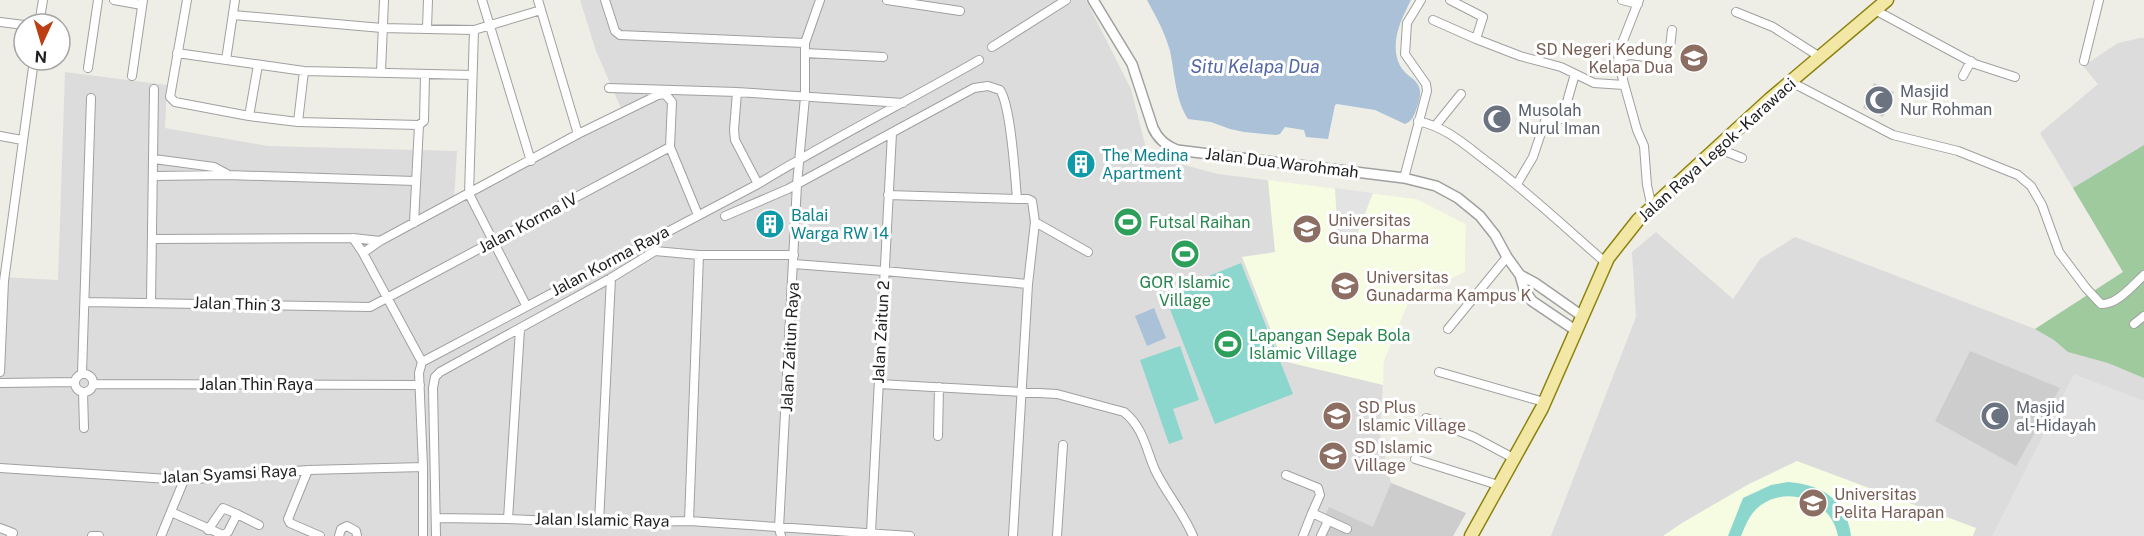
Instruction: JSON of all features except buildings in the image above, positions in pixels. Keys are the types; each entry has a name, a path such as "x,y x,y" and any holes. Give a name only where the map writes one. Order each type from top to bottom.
{"main road":[{"name":"Jalan Raya Legok - Karawaci","path":"1471,536 1498,485 1515,459 1544,402 1606,263 1638,220 1791,82 1887,0"}],"street":[{"path":"88,68 98,0"},
{"path":"114,0 143,2 132,76"},
{"path":"187,0 170,98 172,101 249,116 298,122 419,125 424,121 425,75"},
{"path":"226,60 235,0"},
{"path":"381,72 384,0"},
{"path":"427,28 428,0"},
{"path":"482,0 531,161"},
{"path":"538,0 578,134"},
{"path":"605,0 618,34 804,43"},
{"path":"803,97 804,43 818,0"},
{"path":"887,0 960,11"},
{"path":"992,46 1066,0"},
{"name":"Jalan Dua Warohmah","path":"1093,0 1132,64 1153,128 1161,141 1177,150 1404,178 1436,186 1458,198 1480,216 1520,275 1524,289 1532,301 1575,330"},
{"path":"1404,178 1427,87 1405,54 1407,24 1421,0"},
{"path":"1450,0 1483,17 1476,39"},
{"path":"1622,0 1638,2 1619,51 1618,62 1637,130 1644,146 1647,185 1652,208"},
{"path":"2084,61 2099,0"},
{"path":"233,15 382,28 474,30 541,10"},
{"path":"1875,10 1971,62 2015,77"},
{"path":"1736,12 1773,27 1820,57"},
{"path":"1433,20 1520,56 1561,66 1594,83 1624,85"},
{"path":"474,30 469,194 526,305"},
{"path":"1618,62 1627,55 1658,58 1665,56 1669,51 1672,30"},
{"path":"803,97 804,43"},
{"path":"177,53 303,71 472,75"},
{"path":"805,53 883,57"},
{"name":"Jalan Korma Raya","path":"422,362 758,184 979,60"},
{"path":"1963,76 1971,62"},
{"path":"249,116 258,65"},
{"path":"298,122 303,71"},
{"path":"0,372 2,278 32,72"},
{"path":"1517,184 1533,157 1545,121 1562,119 1575,74"},
{"path":"1791,82 1893,135 1958,151 2018,175 2031,186 2042,205 2059,252 2101,304 2114,301 2144,275"},
{"path":"725,216 797,184 983,85 998,88 1004,97 1017,199"},
{"path":"151,302 154,88"},
{"path":"609,88 665,92 737,92 904,103"},
{"path":"363,253 380,241 578,134 665,92"},
{"path":"665,92 672,102 670,147 698,215"},
{"path":"737,92 735,140 758,184"},
{"path":"1436,125 1461,94"},
{"name":"Jalan Zaitun Raya","path":"780,532 803,97"},
{"path":"82,373 91,98"},
{"path":"1418,121 1436,125 1461,141 1517,184 1606,263"},
{"path":"414,223 419,125"},
{"name":"Jalan Zaitun 2","path":"871,532 892,133"},
{"path":"0,136 22,140"},
{"name":"Jalan Korma IV","path":"386,299 670,147"},
{"path":"1717,148 1742,158"},
{"path":"154,159 213,167 228,175"},
{"path":"153,176 228,175 415,181"},
{"path":"888,195 1028,199 1032,201 1035,222 1028,284 1013,536"},
{"path":"1035,222 1088,252"},
{"path":"152,239 352,238 380,241"},
{"path":"352,238 363,253 422,362 419,373 423,536"},
{"path":"436,536 434,388 435,377 445,369 611,278 655,251 699,255 795,255"},
{"path":"688,521 699,255"},
{"path":"1448,329 1507,257"},
{"path":"794,264 1028,284"},
{"name":"Jalan Dua Warohmah","path":"1520,275 1581,316"},
{"path":"599,524 611,278"},
{"name":"Jalan Thin 3","path":"85,302 366,308 386,299"},
{"path":"2134,324 2144,316"},
{"path":"508,519 520,329"},
{"path":"1439,372 1544,402"},
{"path":"82,373 88,374 93,384 90,390 83,392 77,389 74,382 76,376 82,373"},
{"path":"0,383 74,382"},
{"name":"Jalan Thin Raya","path":"93,384 420,385"},
{"path":"879,384 1057,394 1124,412 1132,418 1148,448 1155,469 1185,517 1193,536"},
{"path":"938,436 939,387"},
{"path":"83,392 84,428"},
{"path":"1426,417 1474,437 1515,459"},
{"path":"1057,536 1063,445"},
{"path":"1415,459 1498,485"},
{"name":"Jalan Syamsi Raya","path":"0,468 184,480 308,470 423,467"},
{"path":"308,470 288,519 290,523 320,536"},
{"path":"1286,475 1318,488 1320,495 1303,536"},
{"path":"161,536 184,480"},
{"path":"208,530 223,508 259,525"},
{"path":"171,513 219,535 225,535 237,514"},
{"path":"1312,513 1347,529"},
{"name":"Jalan Islamic Raya","path":"437,518 599,524 688,521 780,532 871,532 910,536"},
{"path":"1321,536 1328,521"},
{"path":"339,536 341,529 347,526 356,531 357,536"},
{"path":"0,528 13,533 11,536"},
{"path":"92,536 99,536"}],"shaded area":[{"path":"580,0 1086,0 1131,89 1146,148 1173,162 1218,174 1417,199 1466,224 1465,272 1410,299 1384,361 1380,434 1391,483 1466,513 1453,536 0,536 0,277 58,280 65,72 167,85 165,128 268,146 457,151 454,201 623,113 596,51"},
{"path":"2144,38 2144,536 1551,536 1636,317 1632,252 1656,232 1733,299 1760,259 1795,237 2035,329 2123,272 2040,133 2098,84 2083,66 2118,43"},
{"name":"Masjid Nur Rohman","path":"1874,83 1894,92 1883,117 1863,108"},
{"name":"Universitas Gunadarma Kampus K","path":"1268,180 1417,199 1466,224 1465,272 1410,299 1384,361 1383,385 1283,361 1242,257 1275,252"},
{"path":"1335,188 1373,193 1356,237 1338,239"},
{"name":"Lapangan Sepak Bola Islamic Village","path":"1241,263 1293,394 1215,424 1164,294"},
{"path":"1180,346 1199,400 1173,409 1183,439 1169,444 1140,360"},
{"path":"1970,351 2060,388 2016,466 1935,421"},
{"path":"2074,374 2144,401 2144,536 1992,536"},
{"name":"Universitas Pelita Harapan","path":"1797,461 1976,528 1973,536 1663,536 1749,484"},
{"path":"1788,482 1811,486 1830,496 1844,512 1851,536 1838,536 1827,514 1808,500 1784,496 1772,499 1757,508 1741,536 1728,536 1743,498 1771,485"},
{"path":"1391,483 1466,513 1453,536 1316,536 1329,507 1373,527"}],"green space":[{"path":"2144,145 2144,378 2108,363 2068,352 2054,340 2035,329 2123,272 2073,188"}],"water":[{"name":"Situ Kelapa Dua","path":"1147,0 1411,0 1399,28 1396,50 1400,66 1420,90 1414,114 1405,124 1375,110 1337,104 1328,139 1306,137 1304,130 1285,127 1280,134 1276,135 1244,132 1211,122 1188,119 1178,95 1168,44"},
{"path":"1154,308 1166,338 1147,346 1135,316"}],"place":[{"name":"SD Negeri Kedung Kelapa Dua","path":"1694,58"},
{"name":"Masjid Nur Rohman","path":"1879,100"},
{"name":"Musolah Nurul Iman","path":"1497,119"},
{"name":"The Medina Apartment","path":"1081,164"},
{"name":"Futsal Raihan","path":"1128,222"},
{"name":"Balai Warga RW 14","path":"770,224"},
{"name":"Universitas Guna Dharma","path":"1307,229"},
{"name":"GOR Islamic Village","path":"1185,254"},
{"name":"Universitas Gunadarma Kampus K","path":"1345,286"},
{"name":"Lapangan Sepak Bola Islamic Village","path":"1228,344"},
{"name":"SD Plus Islamic Village","path":"1337,416"},
{"name":"Masjid al-Hidayah","path":"1995,416"},
{"name":"SD Islamic Village","path":"1333,456"},
{"name":"Universitas Pelita Harapan","path":"1813,503"}]}
